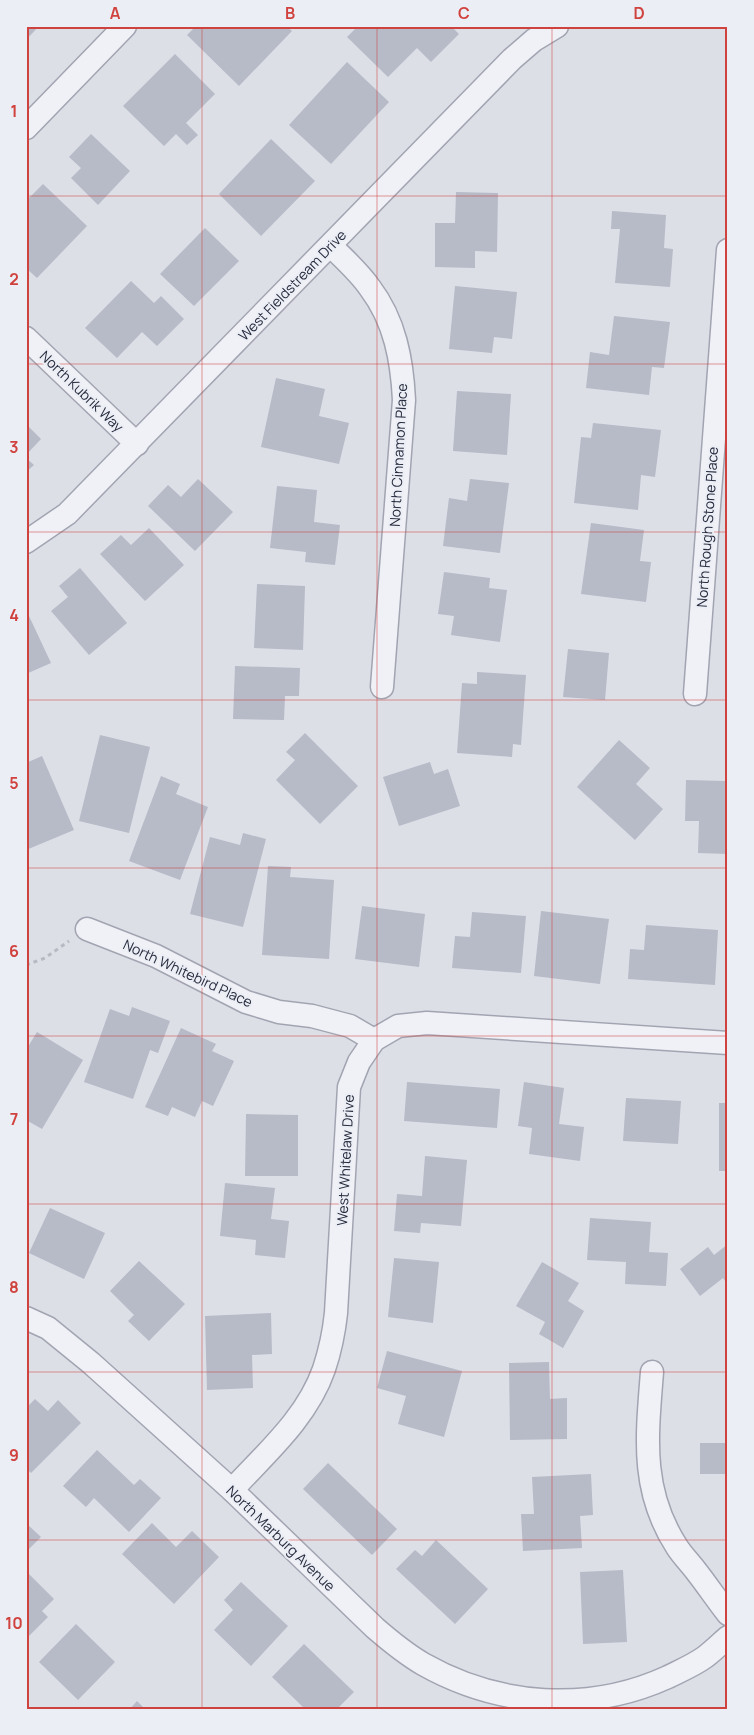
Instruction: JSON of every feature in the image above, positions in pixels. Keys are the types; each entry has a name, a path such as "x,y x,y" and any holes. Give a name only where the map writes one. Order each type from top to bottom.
{"street":[{"path":"27,126 125,26"},
{"name":"West Fieldstream Drive","path":"26,542 67,514 512,59 534,40 557,26"},
{"name":"North Cinnamon Place","path":"331,246 371,288 386,314 396,341 403,370 404,400 382,687"},
{"name":"North Rough Stone Place","path":"694,694 724,360 728,250"},
{"name":"North Kubrik Way","path":"26,338 137,444"},
{"name":"North Whitebird Place","path":"87,928 156,956 246,1002 280,1012 312,1016 350,1026 374,1040"},
{"name":"West Whitelaw Drive","path":"232,1490 294,1424 311,1398 324,1371 332,1342 336,1313 349,1086 359,1062 374,1040 398,1026 427,1023 728,1044"},
{"name":"North Marburg Avenue","path":"26,1318 48,1328 90,1363 232,1490 375,1628 422,1664 449,1678 504,1696 564,1705 624,1693 652,1684 679,1672 704,1657 728,1637"},
{"path":"652,1372 648,1462 653,1492 663,1521 677,1547 728,1614"}],"path":[{"path":"26,966 45,958 87,928"}],"building":[{"path":"26,26 39,26 26,40"},
{"path":"196,26 286,26 292,31 239,86 187,35"},
{"path":"358,26 451,26 459,34 431,62 417,48 388,77 347,37"},
{"path":"175,54 215,94 186,123 198,135 187,145 176,134 164,146 123,106"},
{"path":"347,62 389,102 331,164 289,125"},
{"path":"91,134 130,171 98,205 71,178 81,168 69,157"},
{"path":"271,139 315,181 261,236 219,194"},
{"path":"43,184 87,226 37,278 26,268 26,201"},
{"path":"456,192 498,193 497,252 475,251 475,268 435,267 435,223 455,223"},
{"path":"612,211 666,215 664,248 673,249 670,287 615,283 620,229 611,229"},
{"path":"205,228 239,261 194,306 160,274"},
{"path":"131,281 154,303 161,296 184,319 157,346 142,332 117,358 85,328"},
{"path":"455,286 517,292 512,339 494,337 492,353 449,349"},
{"path":"614,316 670,322 664,368 652,367 649,395 586,388 590,352 609,355"},
{"path":"276,378 325,389 319,416 349,423 339,464 261,447"},
{"path":"457,391 511,394 507,455 453,451"},
{"path":"593,423 661,430 655,477 641,475 638,510 574,503 581,437 591,438"},
{"path":"26,424 41,439 26,455"},
{"path":"26,458 34,465 26,472"},
{"path":"198,479 233,512 195,551 148,506 168,485 181,497"},
{"path":"470,479 509,483 500,553 443,546 449,498 467,501"},
{"path":"277,486 317,490 314,522 340,525 335,565 305,562 306,552 270,548"},
{"path":"591,523 644,530 640,561 651,562 646,602 581,594"},
{"path":"149,528 184,565 145,601 100,554 121,535 131,545"},
{"path":"80,568 127,623 89,655 51,611 68,597 59,586"},
{"path":"444,572 490,578 489,588 507,590 500,642 451,635 454,616 438,614"},
{"path":"257,584 305,586 303,650 254,648"},
{"path":"29,616 51,663 26,674 26,617"},
{"path":"568,649 609,653 605,700 563,697"},
{"path":"235,666 300,668 299,696 285,696 284,720 233,719"},
{"path":"477,672 526,675 521,745 513,744 512,757 457,753 462,683 477,684"},
{"path":"305,733 358,786 320,824 276,780 295,760 286,752"},
{"path":"100,735 150,747 129,833 79,821"},
{"path":"619,740 650,768 636,784 663,809 635,840 577,787"},
{"path":"42,756 74,830 26,850 26,763"},
{"path":"430,762 434,774 448,769 460,806 399,826 383,777"},
{"path":"161,776 180,784 176,794 208,807 180,880 129,861"},
{"path":"686,780 726,781 726,799 728,799 728,854 698,853 699,821 685,821"},
{"path":"243,833 266,839 243,927 190,914 210,837 240,845"},
{"path":"268,866 291,867 290,877 334,880 329,959 262,955"},
{"path":"362,906 425,914 419,967 355,959"},
{"path":"541,911 609,919 600,984 534,976"},
{"path":"472,912 526,916 521,973 452,968 455,936 470,937"},
{"path":"646,925 718,930 715,985 628,979 630,949 644,950"},
{"path":"132,1007 170,1021 158,1053 150,1050 133,1099 84,1082 110,1009 129,1016"},
{"path":"181,1028 216,1044 212,1051 234,1061 213,1106 202,1101 195,1117 172,1107 168,1116 145,1107"},
{"path":"37,1032 83,1060 42,1129 26,1120 26,1050"},
{"path":"407,1082 500,1089 497,1128 404,1121"},
{"path":"524,1082 564,1088 559,1124 584,1127 580,1161 529,1154 532,1128 518,1126"},
{"path":"626,1098 681,1101 678,1144 623,1141"},
{"path":"719,1103 728,1103 728,1171 719,1171"},
{"path":"246,1114 298,1115 298,1176 245,1176"},
{"path":"425,1156 467,1160 461,1226 421,1223 420,1233 394,1231 397,1194 422,1196"},
{"path":"225,1183 275,1188 271,1219 289,1221 285,1258 255,1255 256,1240 220,1236"},
{"path":"50,1208 105,1233 84,1279 29,1253"},
{"path":"590,1218 651,1222 649,1252 668,1253 666,1286 625,1284 626,1262 587,1260"},
{"path":"728,1244 728,1285 723,1278 700,1296 680,1269 708,1247 714,1255"},
{"path":"394,1258 439,1262 433,1323 388,1317"},
{"path":"139,1261 185,1304 149,1341 128,1321 134,1315 110,1291"},
{"path":"542,1262 579,1283 568,1301 584,1311 563,1348 539,1334 545,1322 516,1306"},
{"path":"271,1313 272,1354 252,1355 253,1388 207,1390 205,1316"},
{"path":"387,1351 462,1371 444,1437 398,1424 406,1396 377,1388"},
{"path":"549,1362 550,1399 567,1398 567,1439 510,1440 509,1363"},
{"path":"35,1399 48,1411 58,1400 81,1423 31,1473 26,1468 26,1408"},
{"path":"700,1443 728,1443 728,1474 700,1474"},
{"path":"97,1450 134,1485 140,1479 161,1498 129,1532 94,1498 86,1507 63,1486"},
{"path":"328,1463 397,1529 372,1555 303,1489"},
{"path":"591,1474 593,1515 580,1516 582,1548 523,1551 521,1514 534,1514 532,1477"},
{"path":"152,1523 176,1547 192,1531 219,1557 174,1604 122,1554"},
{"path":"28,1525 41,1537 28,1550 26,1549 26,1527"},
{"path":"436,1540 488,1589 455,1624 396,1569 415,1550 422,1556"},
{"path":"623,1570 627,1642 583,1644 580,1572"},
{"path":"26,1571 54,1599 42,1611 48,1617 26,1639"},
{"path":"241,1582 288,1626 251,1666 214,1630 233,1610 224,1600"},
{"path":"76,1624 115,1662 78,1700 39,1662"},
{"path":"304,1644 354,1692 337,1709 305,1709 272,1677"},
{"path":"137,1701 145,1709 130,1709"}]}
